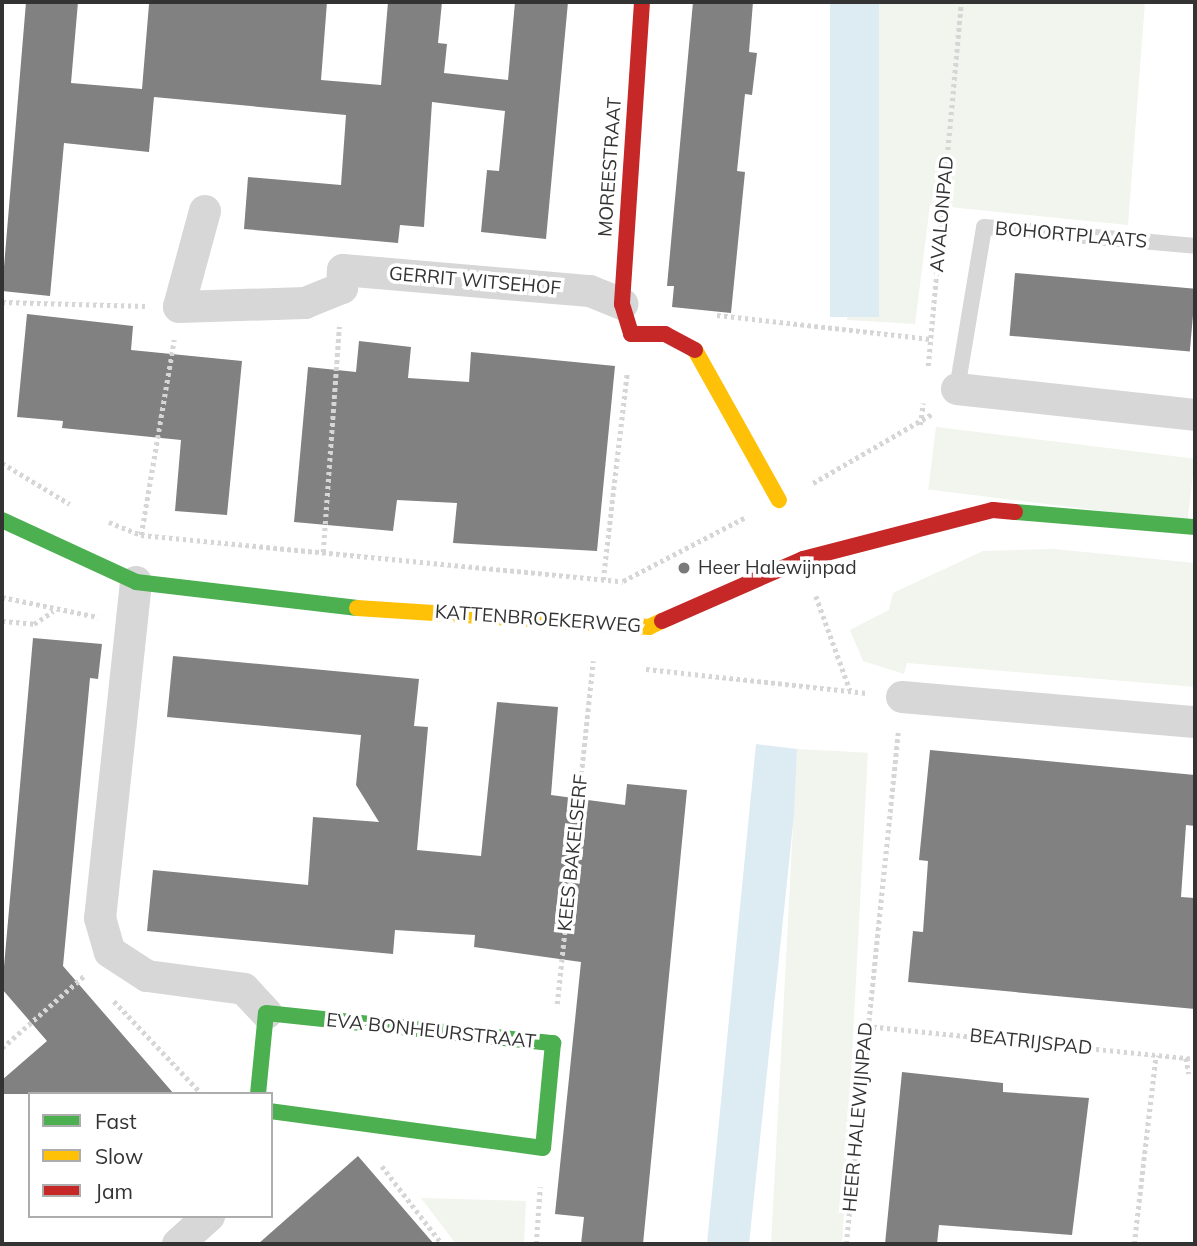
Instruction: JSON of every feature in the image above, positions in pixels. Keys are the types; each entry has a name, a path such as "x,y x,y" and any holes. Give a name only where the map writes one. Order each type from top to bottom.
{"street":[{"name":"MOREESTRAAT","path":"631,334 622,304 642,2"},
{"path":"179,307 205,211"},
{"name":"GERRIT WITSEHOF","path":"179,307 305,303 342,288 343,270 590,292 622,304"},
{"path":"631,334 665,334 702,354 779,500"},
{"path":"957,389 1195,415"},
{"name":"KATTENBROEKERWEG","path":"2,520 136,582 317,605 649,627 803,559 993,510 1195,527"},
{"path":"136,582 100,918 99,962 148,976 244,989 266,1013 258,1092"},
{"path":"902,697 1195,722"},
{"name":"EVA BONHEURSTRAAT","path":"266,1013 553,1043 543,1148"},
{"path":"273,1111 543,1148"},
{"path":"178,1244 207,1218"}],"lane":[{"name":"BOHORTPLAATS","path":"957,389 984,227 1195,246"}],"path":[{"name":"AVALONPAD","path":"926,376 961,2"},
{"path":"323,552 342,288"},
{"path":"2,302 179,307 141,535 136,582"},
{"path":"702,313 931,339"},
{"path":"606,665 593,663 631,334"},
{"path":"920,426 925,389"},
{"path":"94,517 141,535 623,580 920,426 957,389"},
{"path":"2,463 83,512"},
{"path":"2,621 34,624 54,610"},
{"name":"KEES BAKELSERF","path":"553,1043 593,663"},
{"path":"631,667 902,697"},
{"name":"HEER HALEWIJNPAD","path":"846,1244 866,1026 902,697"},
{"path":"97,983 99,962"},
{"path":"2,1048 99,962"},
{"path":"107,993 200,1092"},
{"name":"BEATRIJSPAD","path":"866,1026 1195,1059"},
{"path":"1134,1244 1156,1055"},
{"path":"1186,1058 1189,1074"},
{"path":"363,1124 390,1183 442,1244"},
{"path":"536,1244 543,1148"}],"shaded area":[{"path":"830,2 879,2 879,317 830,317"},
{"path":"879,2 1145,2 1128,225 930,205 915,324 847,320"},
{"path":"936,427 1195,459 1187,521 928,490"},
{"path":"1054,549 1195,563 1195,687 907,663 904,674 863,661 850,630 889,610 893,593 983,551"},
{"path":"756,744 797,749 794,815 749,1244 707,1244"},
{"path":"797,749 868,753 842,1244 771,1244"},
{"path":"421,1198 526,1201 524,1244 456,1244"}],"building":[{"path":"26,2 78,2 71,83 142,89 149,4 327,2 321,80 381,85 388,2 442,2 438,43 447,44 444,73 508,80 515,2 568,2 546,239 481,232 487,170 499,171 505,111 432,102 424,227 400,225 398,243 244,229 248,177 341,185 346,115 154,97 149,152 64,143 50,296 2,291"},
{"path":"693,2 753,2 749,52 757,53 752,95 745,94 737,171 745,172 731,313 672,307 674,286 667,286"},
{"path":"1015,273 1195,289 1190,352 1010,336"},
{"path":"27,314 133,326 131,350 242,361 227,515 175,511 181,440 62,428 63,421 17,417"},
{"path":"359,341 411,347 408,378 469,382 471,352 615,366 597,551 453,543 457,503 397,500 393,531 294,522 308,367 356,372"},
{"path":"33,638 102,644 98,679 90,678 63,966 172,1092 2,1094 2,1080 47,1041 2,989"},
{"path":"173,656 419,679 414,726 428,727 417,850 481,856 497,702 558,707 551,795 625,805 627,784 687,790 643,1244 581,1244 584,1217 555,1214 581,962 474,947 475,935 395,930 393,954 147,931 153,870 308,885 313,817 379,822 356,785 361,735 167,717"},
{"path":"930,750 1195,775 1195,826 1186,825 1181,897 1195,898 1195,1009 908,982 913,931 923,932 928,861 919,860"},
{"path":"902,1072 1003,1083 1003,1092 1089,1098 1072,1235 939,1225 937,1244 885,1244"},
{"path":"358,1156 434,1244 258,1244 309,1199"}],"traffic: fast":[{"path":"1015,512 1195,527"},
{"path":"2,520 136,582 357,608"},
{"path":"258,1092 266,1013 553,1043 543,1148 273,1111"}],"traffic: slow":[{"path":"695,350 779,500"},
{"path":"357,608 649,627 662,621"}],"traffic: jam":[{"path":"642,2 622,304 631,334 665,334 695,350"},
{"path":"662,621 803,559 993,510 1015,512"}],"place":[{"name":"Heer Halewijnpad","path":"684,568"}]}
